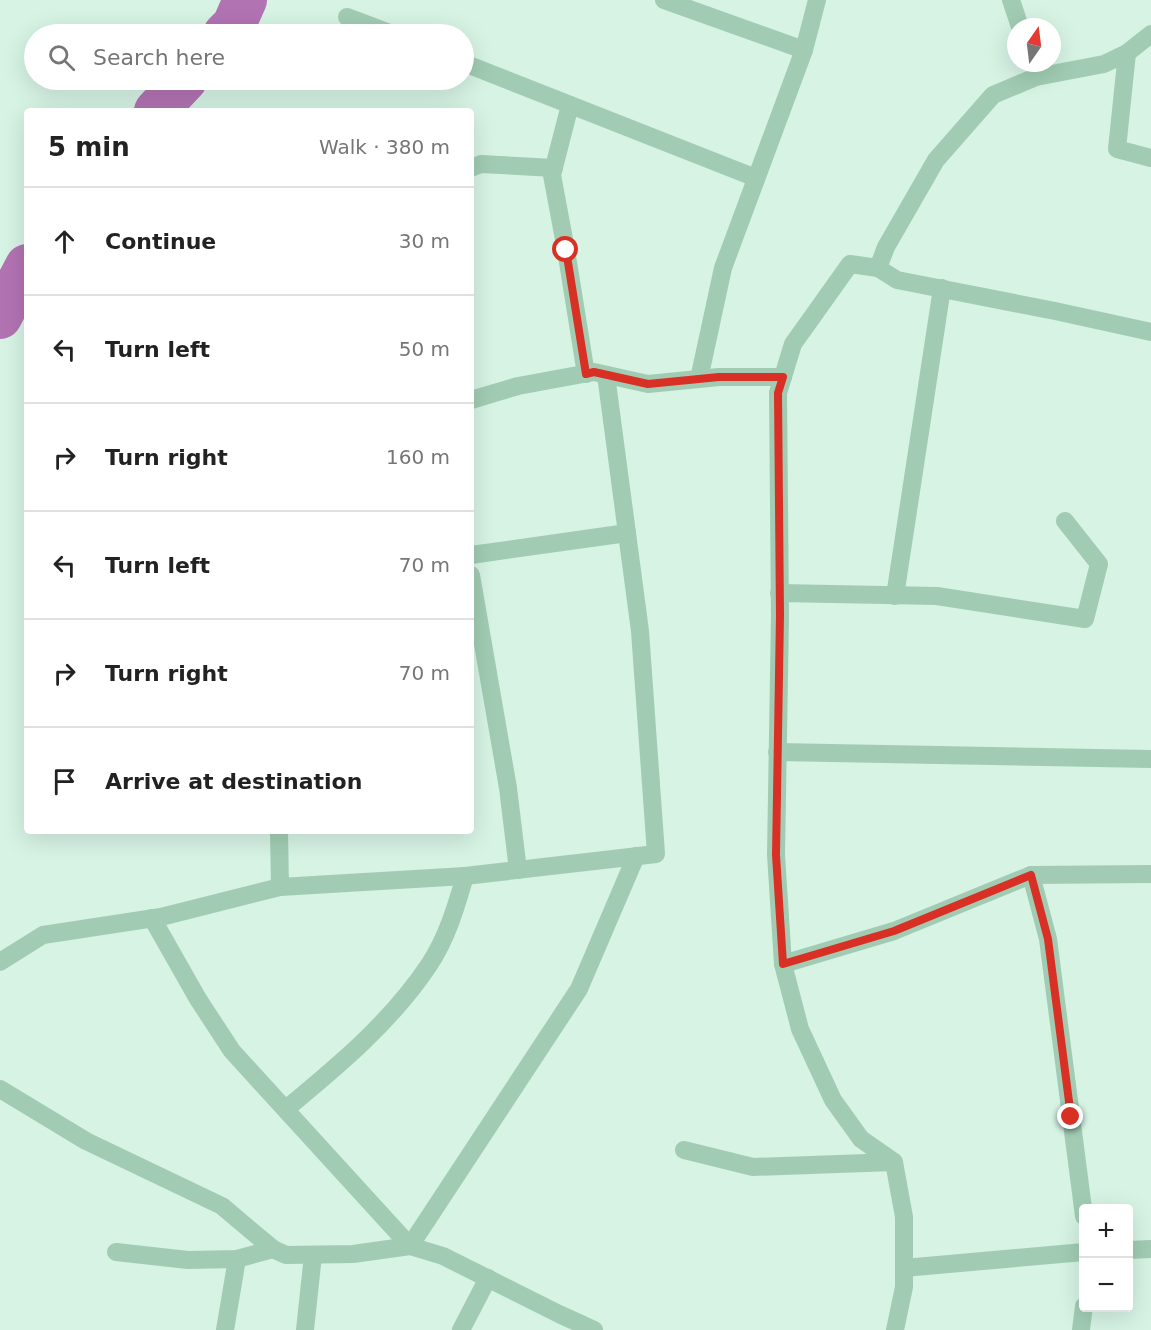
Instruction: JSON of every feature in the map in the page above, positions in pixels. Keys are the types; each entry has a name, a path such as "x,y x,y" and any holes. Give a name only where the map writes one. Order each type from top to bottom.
{"street":[{"path":"664,0 804,50"},
{"path":"699,379 723,268 804,50 817,0"},
{"path":"1011,0 1017,18"},
{"path":"347,17 366,24"},
{"path":"1061,68 1104,64 1127,53 1151,34"},
{"path":"1127,53 1117,149 1151,158"},
{"path":"474,67 756,178"},
{"path":"878,268 886,247 936,160 993,95 1031,72"},
{"path":"570,105 552,175 586,374"},
{"path":"474,167 482,164 554,168"},
{"path":"895,1330 903,1287 904,1217 894,1162 861,1139 833,1100 800,1029 783,964 776,855 779,593 778,393 793,344 850,264 878,268 897,280 1151,332"},
{"path":"895,596 942,288"},
{"path":"474,399 518,386 594,372 648,384 719,377 783,377"},
{"path":"0,962 43,935 152,918 280,887 465,876 656,854 640,631 606,375"},
{"path":"779,593 937,596 1086,619 1099,564 1065,521"},
{"path":"474,555 627,533"},
{"path":"474,616 476,643 508,788 518,870"},
{"path":"777,752 1151,759"},
{"path":"279,834 280,887"},
{"path":"411,1246 579,989 636,856"},
{"path":"783,964 894,931 1031,875 1151,874"},
{"path":"1031,875 1048,939 1081,1204"},
{"path":"286,1109 345,1060 398,1006 429,964 451,921 465,876"},
{"path":"152,918 198,999 232,1051 411,1246"},
{"path":"0,1089 86,1142 222,1206 273,1248 286,1255 353,1254 411,1246 443,1256 594,1330"},
{"path":"684,1150 753,1167 894,1162"},
{"path":"116,1252 188,1260 237,1259 273,1248"},
{"path":"1133,1250 1151,1249"},
{"path":"904,1268 1079,1252"},
{"path":"305,1330 312,1254"},
{"path":"225,1330 237,1259"},
{"path":"461,1330 488,1278"},
{"path":"1082,1330 1083,1312"}],"waterway":[{"path":"234,24 245,0"},
{"path":"159,108 176,90"},
{"path":"0,317 24,272"}],"route":[{"path":"566,250 586,374 594,372 648,384 719,377 783,377 778,393 780,615 776,855 783,964 894,931 1031,875 1048,939 1071,1117"}]}
